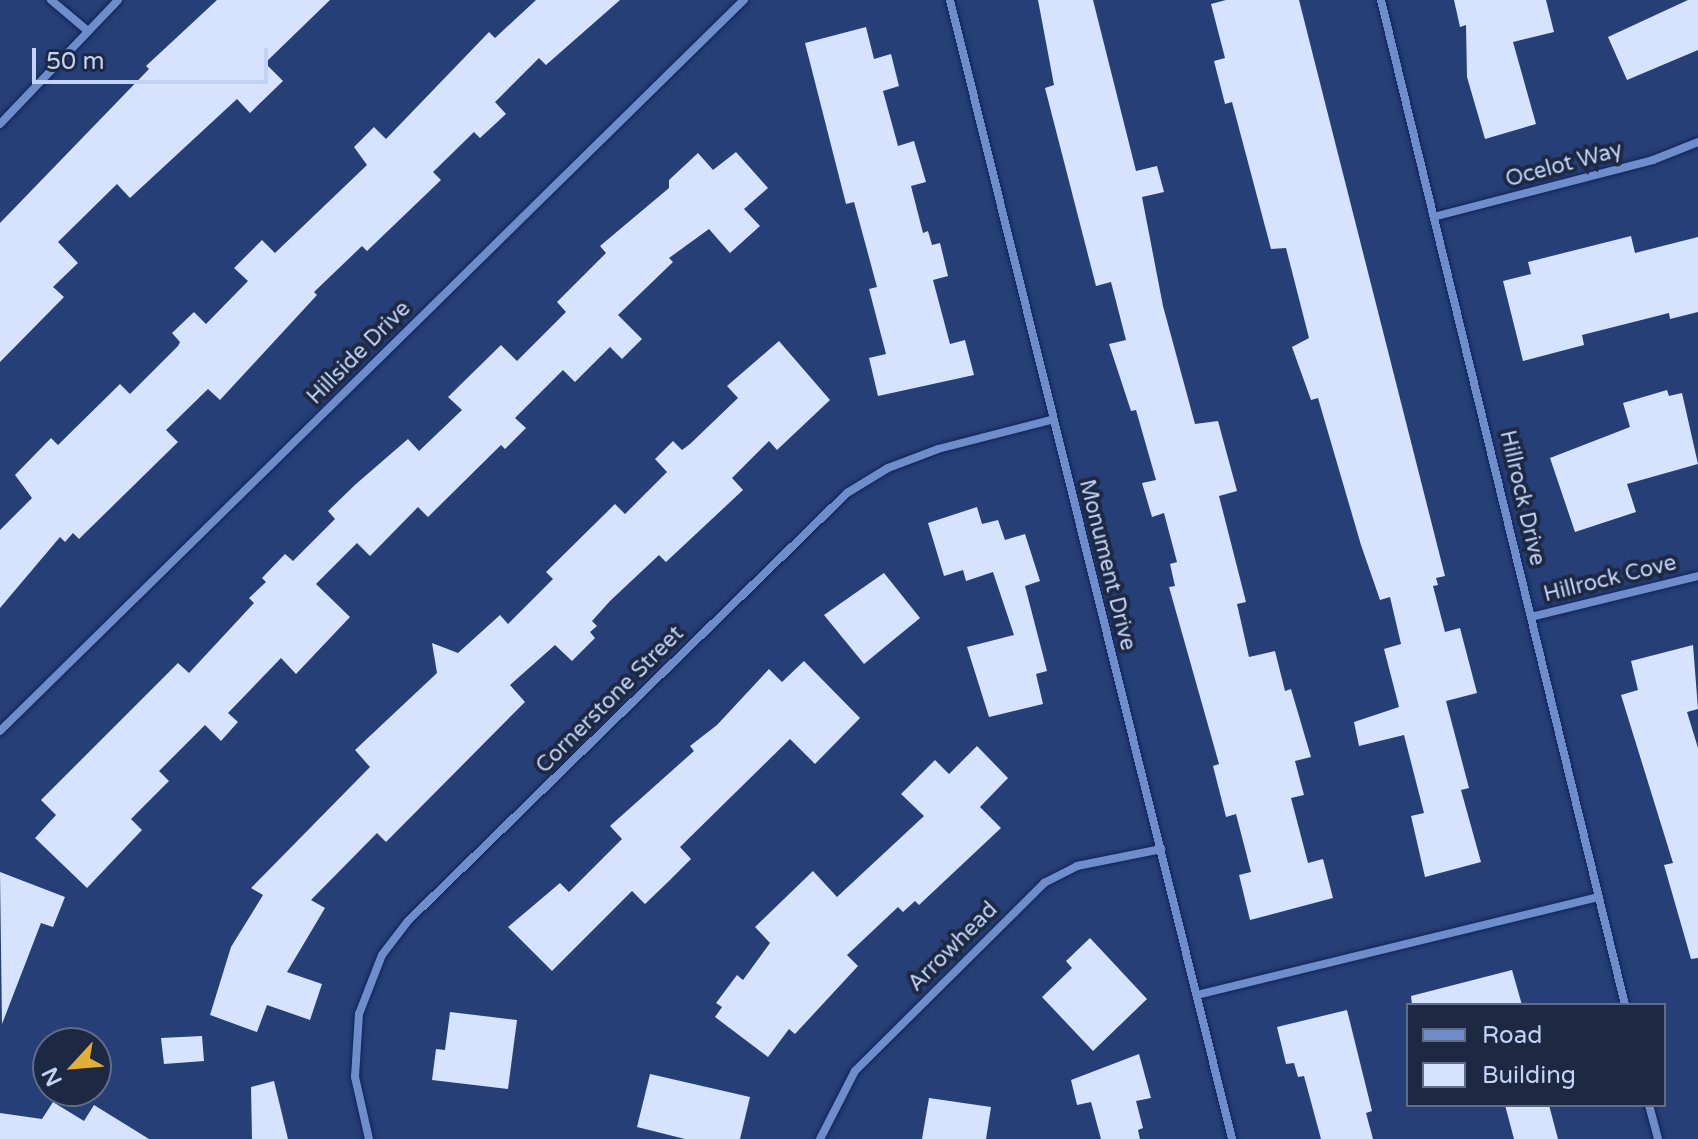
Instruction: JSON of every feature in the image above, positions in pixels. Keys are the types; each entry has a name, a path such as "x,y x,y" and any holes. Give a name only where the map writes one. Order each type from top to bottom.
{"street":[{"path":"51,0 88,31"},
{"path":"0,124 118,0"},
{"name":"Hillside Drive","path":"0,731 744,0"},
{"name":"Monument Drive","path":"950,0 1051,420 1232,1139"},
{"name":"Hillrock Drive","path":"1381,0 1437,216 1624,1003"},
{"name":"Ocelot Way","path":"1437,216 1653,160 1698,142"},
{"name":"Cornerstone Street","path":"369,1139 355,1077 355,1035 382,955 408,921 847,493 888,468 938,449 1051,420"},
{"name":"Hillrock Cove","path":"1531,617 1698,576"},
{"name":"Arrowhead","path":"820,1139 855,1071 1044,883 1077,866 1161,849"},
{"path":"1197,995 1598,897"},
{"path":"1650,1107 1658,1139"}],"building":[{"path":"217,0 330,0 265,63 283,81 250,113 237,99 130,198 117,184 58,242 78,263 53,287 64,297 0,362 0,223 149,69 146,66"},
{"path":"536,0 620,0 546,65 539,58 495,102 506,114 480,138 474,132 433,172 441,180 367,251 362,246 314,292 317,295 220,400 208,389 166,430 178,442 79,539 73,533 65,542 60,537 0,608 0,530 32,498 15,475 51,438 58,445 120,384 130,394 178,346 180,342 172,333 194,312 206,324 248,281 234,268 262,240 275,253 367,165 354,147 374,127 386,139 489,32 495,38"},
{"path":"1038,0 1093,0 1136,171 1157,166 1164,192 1142,197 1163,306 1195,424 1218,421 1237,491 1219,496 1246,602 1237,604 1249,657 1275,651 1285,691 1291,689 1311,757 1295,761 1304,795 1291,798 1308,863 1323,859 1333,898 1250,920 1239,875 1251,872 1236,814 1226,817 1213,766 1219,764 1169,587 1175,586 1170,564 1177,562 1164,513 1152,517 1142,483 1156,480 1136,410 1131,411 1109,344 1126,340 1111,282 1096,286 1045,88 1054,85"},
{"path":"1226,0 1299,0 1445,576 1436,578 1438,585 1433,586 1445,632 1460,628 1477,693 1446,701 1469,788 1461,790 1481,862 1425,877 1411,816 1424,813 1404,735 1359,746 1354,722 1399,707 1384,649 1401,644 1390,597 1380,600 1361,545 1318,398 1311,400 1292,347 1309,338 1286,248 1271,249 1232,102 1225,104 1214,61 1225,58 1211,4"},
{"path":"1454,0 1546,0 1554,32 1513,42 1536,124 1485,139 1467,77 1466,25 1460,27"},
{"path":"1688,0 1698,0 1698,50 1627,80 1608,37"},
{"path":"866,27 874,59 891,54 899,86 883,91 898,146 914,141 926,182 911,186 923,233 928,231 932,245 940,243 948,276 933,280 950,344 965,340 974,375 878,396 869,358 886,354 869,289 877,287 854,202 846,204 805,43"},
{"path":"736,152 768,188 744,209 760,226 730,253 709,229 669,258 673,262 618,315 642,339 622,359 610,347 575,382 563,370 515,418 526,428 505,449 501,445 428,517 418,507 370,556 357,543 316,584 350,617 296,674 281,658 228,713 238,722 221,741 205,725 159,771 169,781 131,819 142,830 87,888 35,838 56,815 41,800 178,663 189,673 254,603 249,598 266,582 262,578 285,554 293,561 335,519 328,511 356,484 408,439 419,451 462,410 448,397 501,345 517,361 566,312 557,302 606,253 600,246 669,188 669,180 698,153 713,170"},
{"path":"1631,236 1635,253 1698,237 1698,312 1670,319 1669,313 1582,335 1584,345 1523,361 1503,281 1531,274 1528,262"},
{"path":"779,341 830,400 777,450 769,441 732,478 743,490 666,562 659,555 610,601 592,621 597,626 590,632 595,638 572,661 555,645 510,685 525,702 386,842 377,833 311,900 325,908 287,972 322,984 310,1020 267,1005 257,1032 210,1015 231,947 263,895 251,888 370,767 355,750 437,673 432,643 458,653 500,615 508,624 553,579 546,572 615,504 625,514 667,472 655,459 673,441 682,450 738,398 727,386"},
{"path":"1667,390 1669,396 1682,393 1698,464 1627,484 1636,512 1575,532 1550,458 1630,427 1623,403"},
{"path":"977,507 982,524 998,520 1005,540 1025,534 1040,581 1025,586 1047,671 1036,674 1043,704 989,717 967,647 1014,635 993,572 966,581 963,570 944,576 928,523"},
{"path":"884,573 920,618 864,664 824,615"},
{"path":"1693,645 1698,709 1687,712 1698,748 1698,958 1691,959 1664,865 1673,863 1621,695 1638,690 1631,661"},
{"path":"804,661 860,718 815,764 790,739 680,847 691,859 669,881 645,904 632,891 552,971 508,927 560,883 569,892 622,839 610,826 694,751 690,746 717,725 769,669 782,682"},
{"path":"977,746 1008,778 980,807 1001,828 919,905 915,901 903,912 898,907 847,955 858,966 795,1034 789,1029 768,1057 715,1017 722,1007 716,1003 737,975 743,980 770,943 755,927 813,871 837,897 924,816 901,794 935,760 949,774"},
{"path":"0,872 65,897 53,927 41,923 2,1024"},
{"path":"1090,938 1147,999 1093,1051 1042,997 1072,968 1066,961"},
{"path":"1512,970 1521,1003 1412,1003 1411,996"},
{"path":"1347,1010 1372,1111 1366,1113 1373,1139 1321,1139 1304,1076 1298,1077 1294,1063 1286,1064 1277,1027"},
{"path":"450,1012 517,1020 508,1089 432,1080 436,1049 445,1050"},
{"path":"202,1036 204,1061 164,1064 161,1038"},
{"path":"1139,1054 1151,1098 1136,1101 1143,1128 1138,1130 1140,1139 1101,1139 1091,1102 1077,1105 1071,1080"},
{"path":"650,1074 750,1097 740,1139 685,1139 637,1127"},
{"path":"274,1081 288,1139 252,1139 251,1087"},
{"path":"929,1098 991,1107 986,1139 922,1139"},
{"path":"50,1107 61,1107 84,1121 93,1107 97,1107 149,1139 0,1139 0,1113 42,1119"},
{"path":"1506,1107 1550,1107 1558,1139 1514,1139"}]}
